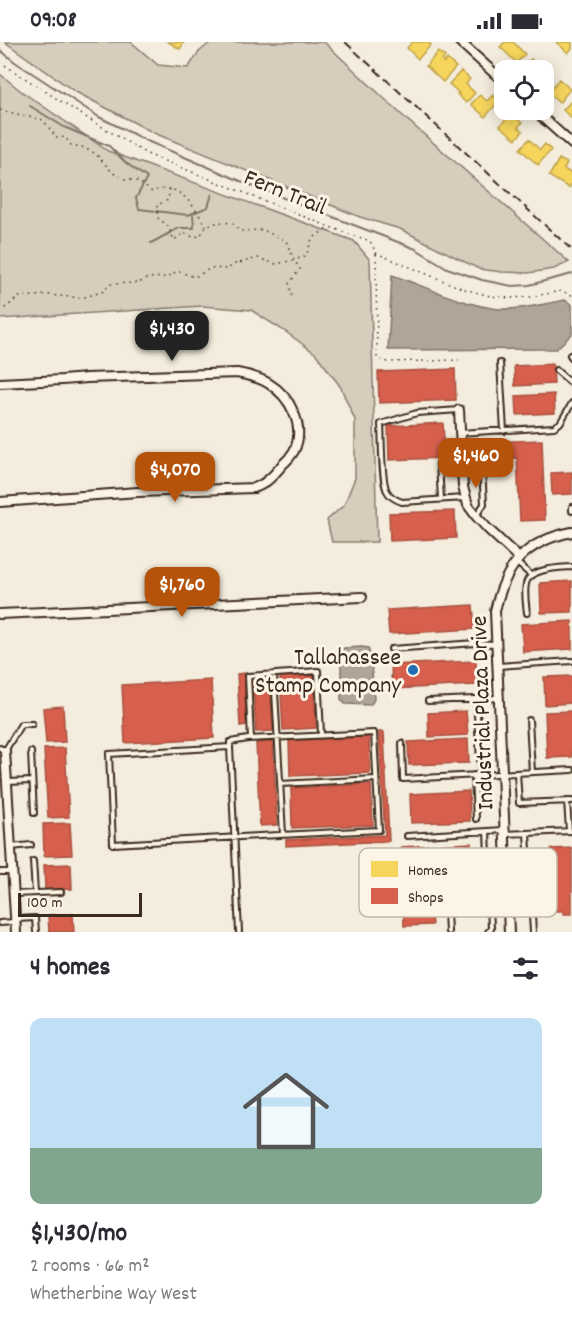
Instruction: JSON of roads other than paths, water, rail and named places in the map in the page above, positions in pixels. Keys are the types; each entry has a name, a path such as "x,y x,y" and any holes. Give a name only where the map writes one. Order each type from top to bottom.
{"street":[{"path":"460,42 494,73"},
{"path":"545,120 572,144"},
{"path":"0,383 237,373 261,379 278,391 295,414 298,429 295,450 272,477 263,485 254,488 138,492 0,502"},
{"path":"459,411 462,487 466,498 476,516 518,560"},
{"name":"Industrial Plaza Drive","path":"505,848 495,644 495,611 499,591 506,575 518,560 538,543 572,532"},
{"path":"0,614 362,597"},
{"path":"3,750 7,782 15,932"},
{"name":"Industrial Plaza Drive","path":"508,917 509,932"}],"lane":[{"path":"501,363 504,431"},
{"path":"556,370 572,384"},
{"path":"460,434 554,428 560,423 572,403"},
{"path":"459,411 417,413 381,424 383,476 390,495 402,502 466,498"},
{"path":"440,464 441,500"},
{"path":"462,469 482,468 484,504 476,516"},
{"path":"518,560 532,576"},
{"path":"527,613 525,586 527,580 542,570 572,567"},
{"path":"391,649 476,643 495,644"},
{"path":"496,666 572,661"},
{"path":"251,739 248,676 318,671 321,736"},
{"path":"274,674 283,834"},
{"path":"428,701 498,698"},
{"path":"476,699 481,775"},
{"path":"529,720 532,772"},
{"path":"3,750 21,724 32,724"},
{"path":"374,733 379,830 113,844 109,754 278,738 374,733"},
{"path":"402,743 403,779 572,770"},
{"path":"230,744 239,932"},
{"path":"31,752 34,813"},
{"path":"406,836 487,831 527,833 571,831 570,801 519,803 517,773"},
{"path":"474,775 476,819"},
{"path":"280,784 376,779"},
{"path":"7,782 32,781"},
{"path":"487,831 488,848"},
{"path":"527,833 528,848"},
{"path":"11,847 31,845"},
{"path":"33,861 35,893"},
{"path":"0,872 12,872"},
{"path":"13,894 61,892"},
{"path":"447,917 448,932"},
{"path":"488,932 491,929 491,917"},
{"path":"532,917 533,932"},
{"path":"0,923 35,918 36,932"}],"waterway":[{"path":"0,50 99,117 147,141 250,185 416,249 447,268 482,280 512,286 529,285 572,274"},
{"path":"30,106 64,127 109,146 126,163 147,178 136,198 139,209 188,215 208,207 212,194"},
{"path":"151,243 179,228 194,228 193,215"}],"railway":[{"path":"345,42 572,250"}],"place":[{"name":"Tallahassee Stamp Company","path":"413,670"}]}
